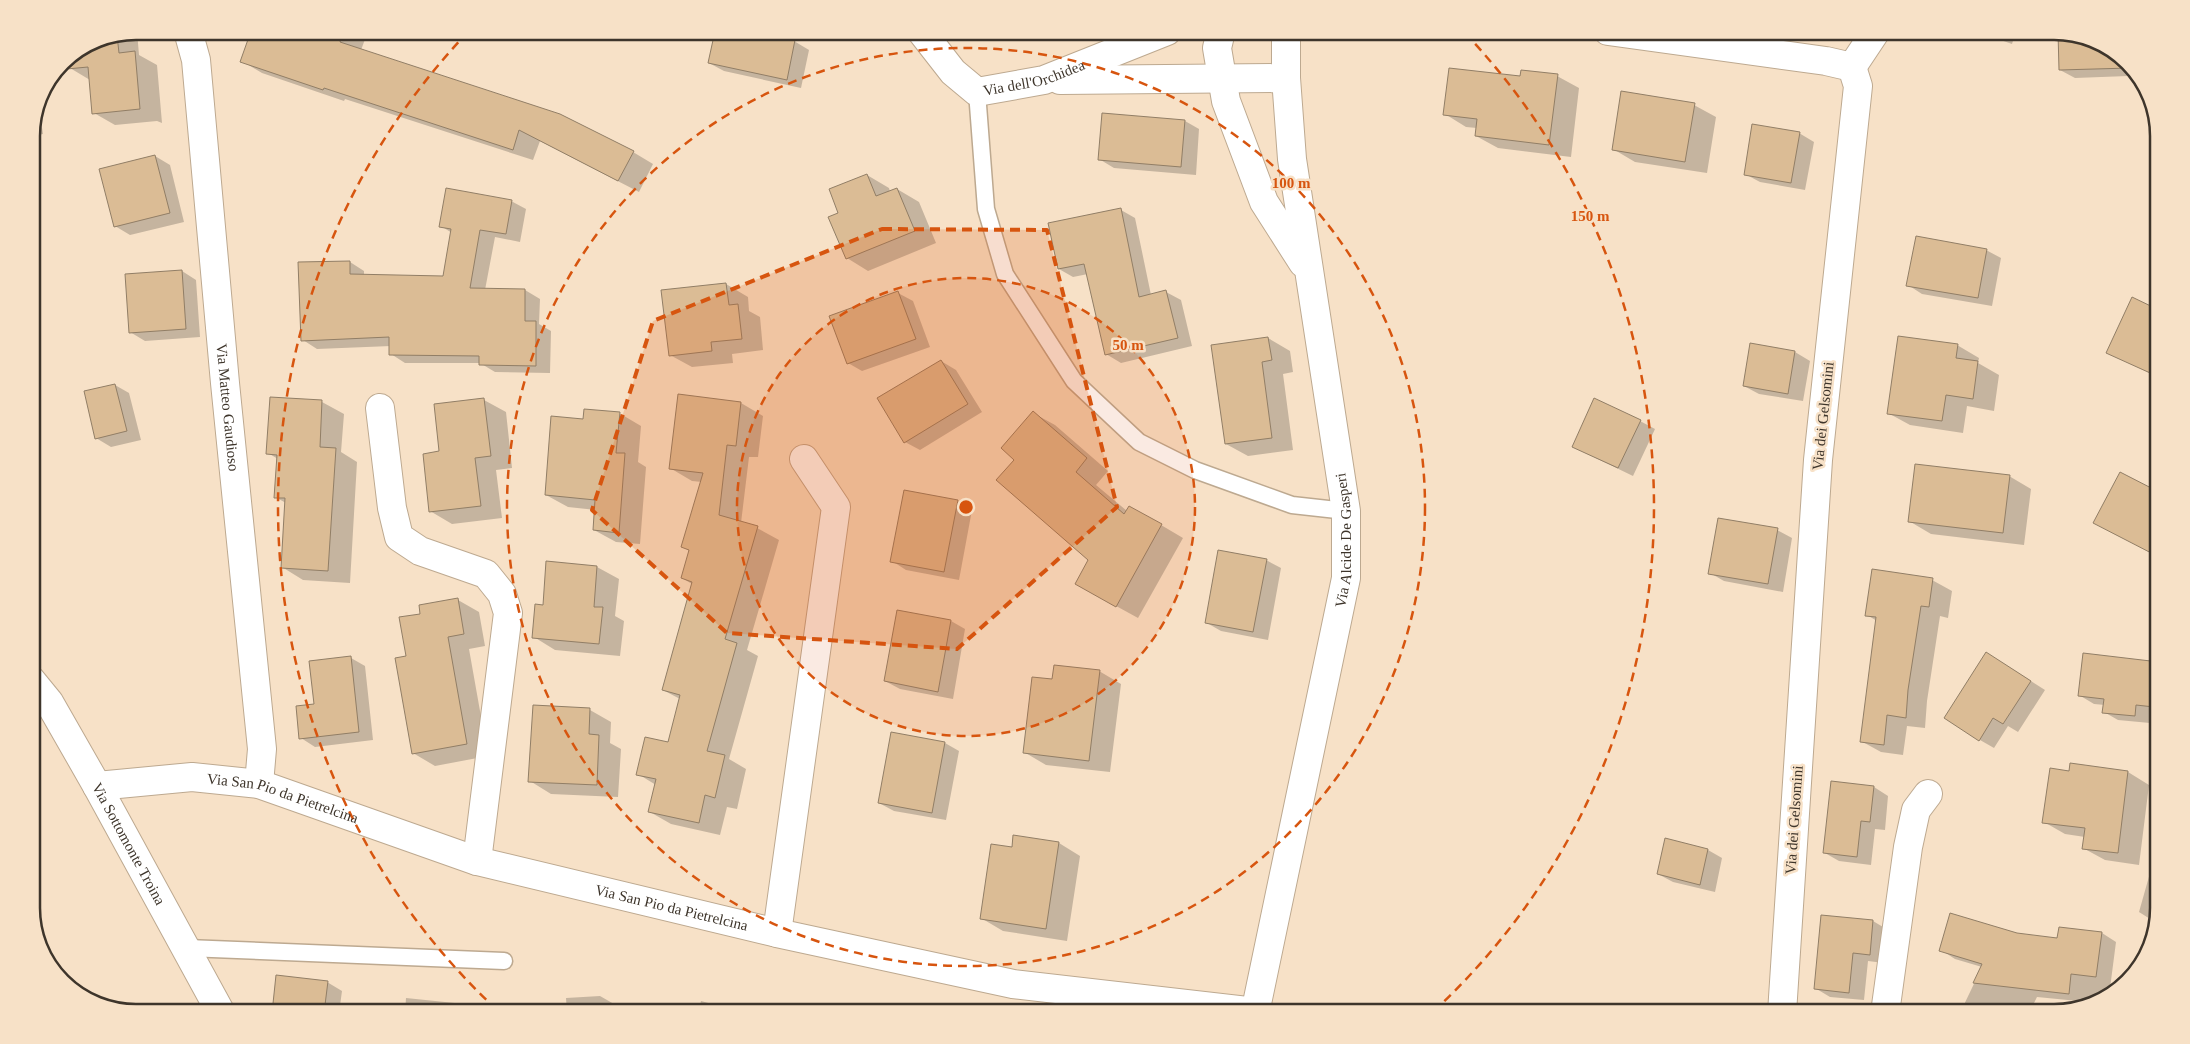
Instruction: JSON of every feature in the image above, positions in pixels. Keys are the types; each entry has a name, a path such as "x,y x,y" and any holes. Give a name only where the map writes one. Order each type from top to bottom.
{"street":[{"name":"Via Matteo Gaudioso","path":"190,40 196,60 224,373 262,749 259,784"},
{"name":"Via dell'Orchidea","path":"928,40 953,72 977,92 1044,80 1144,40"},
{"path":"1219,40 1217,48 1226,101 1264,202 1309,272"},
{"name":"Via Alcide De Gasperi","path":"1258,1004 1346,578 1346,511 1292,159 1286,78 1286,40"},
{"path":"1673,40 1826,61 1852,67 1870,40"},
{"name":"Via dei Gelsomini","path":"1783,1004 1818,460 1858,86 1852,67"},
{"path":"1044,80 1286,78"},
{"path":"380,408 392,508 399,537 420,551 486,574 502,594 508,612 476,860"},
{"path":"777,933 836,506 804,459"},
{"name":"Via Sottomonte Troina","path":"40,690 49,702 187,948 215,1004"},
{"name":"Via San Pio da Pietrelcina","path":"96,786 192,777 259,784 476,860 777,933 1012,984 1186,1004"},
{"path":"1886,1004 1908,847 1916,810 1928,794"}],"lane":[{"path":"977,92 986,209 1005,274 1074,381 1139,442 1195,470 1292,505 1346,511"},
{"path":"187,948 504,961"}],"highlighted area":[{"path":"882,229 1047,230 1117,507 957,649 727,633 592,510 653,321"}],"building":[{"path":"248,40 341,40 340,42 560,114 634,151 618,181 519,130 513,150 240,62"},
{"path":"713,40 795,40 787,80 708,63"},
{"path":"2058,40 2079,43 2090,47 2102,53 2122,68 2059,70"},
{"path":"118,42 119,53 135,51 140,109 92,114 88,67 67,69 83,56 105,45"},
{"path":"1449,68 1520,76 1521,70 1558,74 1549,145 1475,136 1477,119 1443,115"},
{"path":"1621,91 1695,103 1685,162 1612,150"},
{"path":"1102,113 1185,120 1181,167 1098,160"},
{"path":"1752,124 1800,132 1791,183 1744,175"},
{"path":"155,155 170,213 114,227 99,169"},
{"path":"867,174 876,196 897,188 915,231 846,259 828,217 838,213 829,189"},
{"path":"446,188 512,200 506,234 480,230 470,288 525,289 525,321 536,321 536,366 479,365 479,356 389,355 389,337 301,341 298,262 350,261 350,274 443,276 451,229 439,227"},
{"path":"1121,208 1139,297 1166,290 1178,338 1105,355 1084,264 1058,269 1048,223"},
{"path":"1916,236 1987,249 1978,298 1906,286"},
{"path":"182,270 186,329 129,333 125,274"},
{"path":"726,283 729,305 738,304 742,339 711,342 712,351 669,356 661,290"},
{"path":"898,291 916,339 847,364 829,316"},
{"path":"2132,297 2150,306 2150,373 2106,353"},
{"path":"1898,336 1958,344 1956,358 1978,361 1973,399 1946,395 1942,421 1887,414"},
{"path":"1268,337 1272,360 1262,362 1272,438 1225,444 1211,345"},
{"path":"1750,343 1795,351 1788,394 1743,386"},
{"path":"941,360 968,404 904,443 877,398"},
{"path":"115,384 127,431 95,439 84,391"},
{"path":"678,394 741,402 736,446 727,445 719,515 758,526 725,639 737,643 707,751 725,755 715,798 705,795 699,823 648,812 656,779 636,775 645,737 668,742 680,695 662,690 692,582 681,578 689,550 681,547 703,473 669,469"},
{"path":"270,397 322,400 320,447 336,448 328,571 281,568 285,498 274,498 277,455 266,454"},
{"path":"484,398 491,456 475,458 481,506 429,512 423,454 439,451 434,404"},
{"path":"1594,398 1641,420 1618,468 1572,447"},
{"path":"584,409 620,412 616,453 625,453 619,533 593,530 595,500 545,495 551,416 583,419"},
{"path":"1033,411 1087,458 1076,472 1124,514 1129,506 1162,524 1116,607 1075,584 1088,560 996,480 1014,460 1001,448"},
{"path":"1915,464 2010,475 2003,533 1908,522"},
{"path":"2120,472 2150,487 2150,552 2093,523"},
{"path":"904,490 958,500 944,572 890,562"},
{"path":"1718,518 1778,528 1768,584 1708,574"},
{"path":"1218,550 1267,559 1253,632 1205,623"},
{"path":"546,561 597,566 594,607 603,607 599,644 532,638 535,604 543,605"},
{"path":"1872,569 1933,578 1929,607 1921,606 1908,690 1906,718 1887,715 1884,745 1860,742 1876,617 1865,616"},
{"path":"458,598 464,634 448,637 467,744 412,754 395,658 406,656 399,617 420,614 419,605"},
{"path":"897,610 951,620 938,692 884,681"},
{"path":"1986,652 2031,681 2003,724 1993,718 1979,741 1944,718"},
{"path":"2083,653 2150,661 2150,707 2136,705 2135,716 2102,713 2104,699 2078,696"},
{"path":"351,656 359,732 299,739 296,706 314,704 309,661"},
{"path":"1054,665 1100,670 1089,761 1023,753 1032,677 1052,679"},
{"path":"533,705 590,708 589,734 599,735 597,785 528,782"},
{"path":"891,732 945,742 932,813 878,803"},
{"path":"2070,763 2128,771 2118,853 2082,849 2085,828 2042,823 2050,768 2069,771"},
{"path":"1831,781 1874,786 1870,822 1861,821 1857,857 1823,853"},
{"path":"1013,835 1059,842 1046,929 980,919 991,844 1012,847"},
{"path":"1665,838 1708,849 1700,885 1657,874"},
{"path":"1950,913 2017,933 2057,938 2059,927 2102,932 2096,977 2071,974 2069,994 1973,983 1982,964 1939,951"},
{"path":"1821,915 1873,920 1870,955 1853,953 1849,993 1814,989"},
{"path":"276,975 328,981 325,1004 273,1004"}]}
